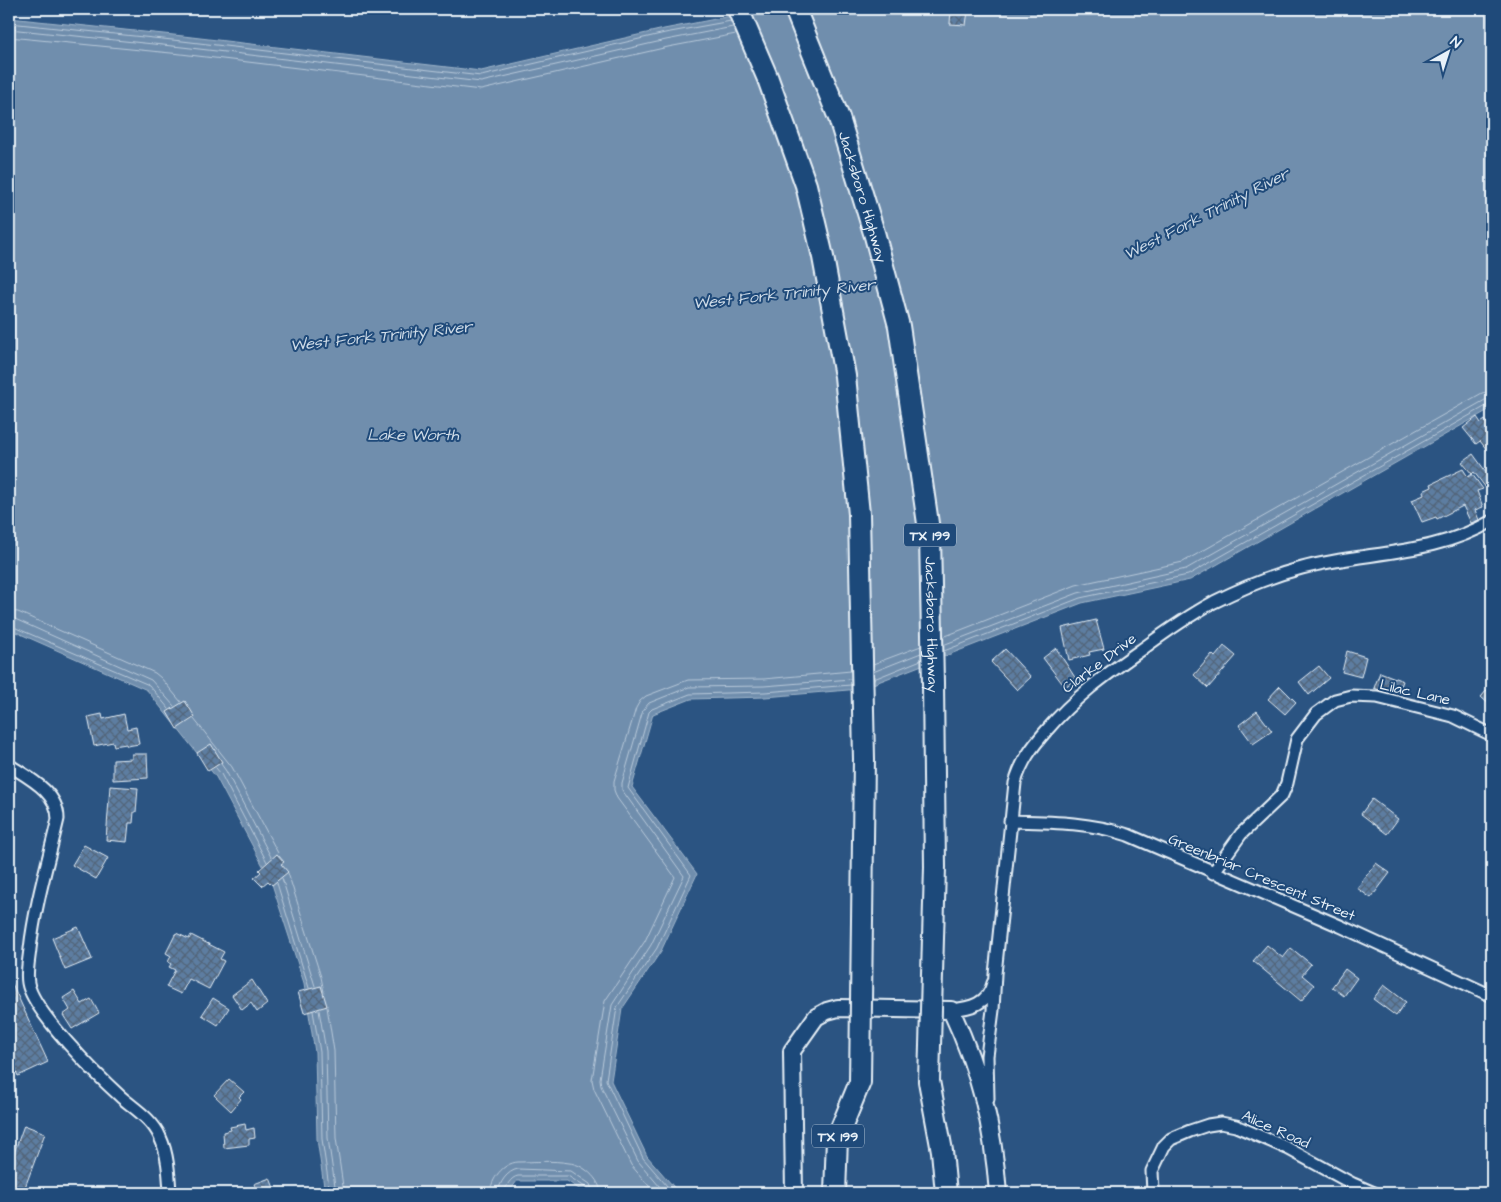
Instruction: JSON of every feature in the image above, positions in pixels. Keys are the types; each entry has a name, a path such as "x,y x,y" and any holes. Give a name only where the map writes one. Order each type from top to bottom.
{"highway":[{"name":"TX 199","path":"738,9 768,79 806,185 823,257 846,376 859,514 864,759 860,1082 837,1138 836,1193"},
{"name":"Jacksboro Highway","path":"795,9 839,118 875,236 899,326 930,537 934,683 935,867 929,1081 942,1151 946,1193"}],"main road":[{"name":"TX 199","path":"794,1193 792,1051 816,1017 838,1008 952,1010"},
{"path":"952,1010 975,1066 989,1117 998,1193"}],"street":[{"name":"Clarke Drive","path":"989,1117 987,1056 994,1002 1010,821 1019,770 1033,746 1062,712 1095,683 1192,615 1221,599 1272,576 1335,560 1441,544 1467,534 1492,521"},
{"name":"Lilac Lane","path":"1213,872 1240,834 1282,795 1287,783 1297,739 1316,714 1335,700 1351,696 1377,697 1453,716 1492,735"},
{"path":"9,766 39,784 53,799 58,812 58,819 33,925 28,984 39,1007 94,1072 153,1125 161,1138 168,1169 170,1193"},
{"name":"Greenbriar Crescent Street","path":"1010,821 1066,822 1112,830 1340,926 1492,996"},
{"path":"952,1010 967,1008 983,1001 988,995 995,974"},
{"name":"Alice Road","path":"1152,1193 1152,1171 1164,1146 1171,1139 1208,1125 1221,1123 1236,1126 1287,1148 1353,1184 1374,1193"}],"water":[{"name":"Lake Worth","path":"767,9 1492,9 1492,408 1190,580 1082,603 860,689 765,697 691,699 653,714 632,787 697,874 661,951 622,1009 611,1081 647,1156 679,1193 585,1193 567,1181 517,1181 508,1193 325,1193 317,1139 315,1052 304,983 271,881 216,777 147,690 9,629 9,18 183,36 481,71 664,29"}],"building":[{"path":"951,9 965,9 965,11 968,11 966,25 950,24"},
{"path":"1477,417 1481,423 1485,420 1490,426 1492,425 1491,455 1480,441 1476,444 1463,428"},
{"path":"1473,454 1492,480 1492,496 1474,472 1472,474 1462,462"},
{"path":"1463,469 1468,477 1472,474 1483,489 1477,491 1483,507 1475,510 1479,520 1471,523 1463,506 1437,519 1436,517 1422,522 1412,500 1424,495 1423,491 1432,487 1431,484"},
{"path":"1096,620 1104,649 1089,652 1090,655 1069,660 1062,628"},
{"path":"1224,646 1236,656 1208,688 1194,675 1212,654 1215,657"},
{"path":"1056,648 1076,679 1065,687 1043,658"},
{"path":"1005,649 1031,677 1017,690 991,662"},
{"path":"1347,651 1366,657 1361,677 1342,672"},
{"path":"1319,666 1329,678 1309,695 1299,682"},
{"path":"1380,672 1403,681 1397,697 1374,688"},
{"path":"1492,684 1492,707 1481,697"},
{"path":"1280,686 1296,702 1285,714 1268,699"},
{"path":"185,701 195,717 177,729 167,712"},
{"path":"1257,711 1272,731 1253,744 1239,725"},
{"path":"102,714 103,719 124,714 127,729 136,727 139,744 114,746 113,742 94,746 88,717"},
{"path":"211,744 222,762 208,771 197,753"},
{"path":"132,754 147,754 148,778 113,780 113,760 132,759"},
{"path":"110,786 138,788 136,812 134,812 133,823 129,823 127,842 106,840"},
{"path":"1372,799 1398,819 1387,834 1361,814"},
{"path":"84,845 108,858 96,879 72,865"},
{"path":"277,854 284,862 281,864 288,872 272,885 268,881 262,886 254,878 261,872 259,870"},
{"path":"1376,863 1390,873 1371,898 1357,888"},
{"path":"78,927 92,959 65,970 52,938"},
{"path":"176,933 189,939 191,935 224,952 220,959 224,961 209,989 189,979 181,994 166,987 175,970 169,967 171,964 168,962 171,956 166,953"},
{"path":"1267,945 1283,958 1291,948 1311,964 1302,975 1314,985 1301,1001 1253,961"},
{"path":"1345,969 1357,978 1344,996 1332,987"},
{"path":"9,977 48,1062 18,1076 9,1055"},
{"path":"252,980 267,1004 257,1012 251,1003 242,1010 232,995"},
{"path":"1384,985 1406,1002 1396,1016 1373,999"},
{"path":"321,986 327,1006 304,1013 298,992"},
{"path":"74,991 82,1004 91,999 99,1013 72,1029 63,1015 70,1010 63,998"},
{"path":"213,998 229,1008 218,1025 202,1015"},
{"path":"229,1079 244,1092 231,1111 214,1095"},
{"path":"245,1124 246,1130 254,1128 255,1138 249,1139 249,1145 224,1148 223,1132 231,1130 230,1127"},
{"path":"24,1125 45,1133 24,1190 9,1184 9,1167"},
{"path":"270,1178 276,1193 251,1193 250,1191 256,1188 254,1184"}],"water label":[{"name":"West Fork Trinity River","path":"1206,213"},
{"name":"West Fork Trinity River","path":"784,293"},
{"name":"West Fork Trinity River","path":"381,335"}]}
